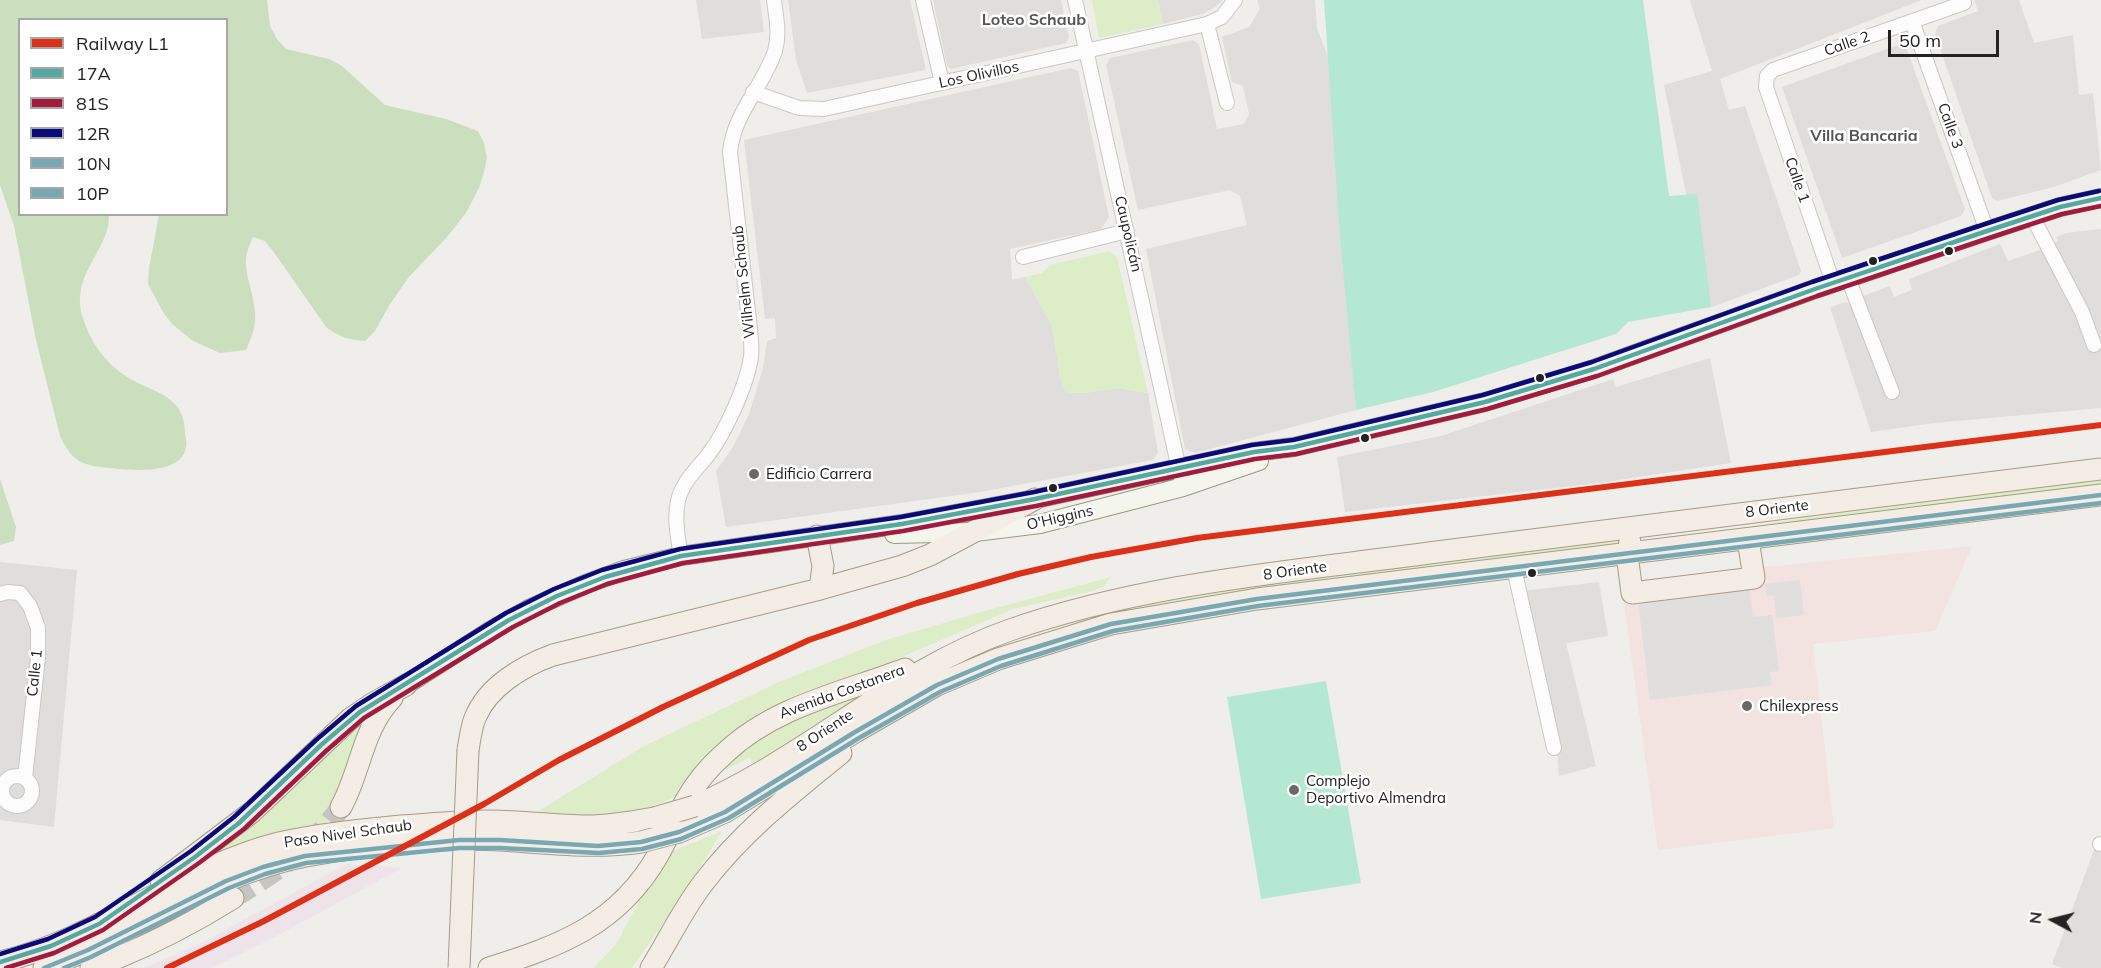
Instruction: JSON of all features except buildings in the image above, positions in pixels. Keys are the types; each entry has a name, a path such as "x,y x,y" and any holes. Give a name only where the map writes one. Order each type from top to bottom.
{"main road":[{"name":"O'Higgins","path":"406,685 490,631 557,596 624,570 681,556 902,524 1035,499 1254,452 1294,447 1466,407 1564,379 1840,280 2032,216 2101,198"},
{"name":"O'Higgins","path":"818,536 975,532 1040,524 1183,487 1294,447"},
{"name":"8 Oriente","path":"539,823 603,826 654,818 695,806 746,780 916,673 975,643 1069,611 1162,589 1644,525 2101,469"},
{"name":"8 Oriente","path":"479,840 598,846 641,842 679,832 742,802 836,743 957,675 998,659 1111,624 1220,604 2101,495"},
{"path":"459,968 468,750 472,726 485,701 510,677 537,661 563,653 820,589 916,561 1035,499"},
{"path":"1644,525 1629,543 1627,554 1632,593 1754,578 1748,539"},
{"path":"818,536 823,566 820,589"},
{"name":"Avenida Costanera","path":"489,968 560,944 594,924 624,899 647,872 661,850 685,802 707,771 725,752 754,729 798,706 975,643"},
{"path":"99,924 233,829 338,729 360,712 406,685"},
{"path":"341,807 354,778 369,732 378,715 406,685"},
{"path":"651,968 691,900 742,838 779,803 898,707"},
{"path":"338,729 352,737 362,753"},
{"name":"Paso Nivel Schaub","path":"202,882 230,860 286,842 343,832 475,821 539,823"},
{"name":"Paso Nivel Schaub","path":"202,882 246,873 305,856 406,844 479,840"},
{"path":"0,963 51,946 202,882"},
{"path":"44,968 88,950 202,882"},
{"path":"91,968 148,945 192,923 233,898"}],"street":[{"name":"Wilhelm Schaub","path":"681,556 678,536 678,500 687,480 709,454 726,425 742,387 751,357 750,329 730,152 733,130 775,51 777,32 774,0"},
{"path":"923,0 942,83"},
{"name":"Caupolicán","path":"1075,0 1183,487"},
{"path":"1227,103 1207,24 1222,17 1235,0"},
{"name":"Calle 2","path":"1767,76 1773,70 1964,3"},
{"name":"Calle 3","path":"1912,21 1987,231"},
{"name":"Los Olivillos","path":"753,92 788,105 816,110 1207,24"},
{"name":"Calle 1","path":"1767,76 1766,87 1840,280 1892,392"},
{"path":"2032,216 2082,312 2094,345"},
{"path":"1023,257 1127,231"},
{"path":"1514,568 1554,748"},
{"name":"Calle 1","path":"0,594 20,593 30,606 38,628 38,657 25,778"},
{"name":"Calle 1","path":"16,775 25,778 30,783 31,797 20,806 12,806 1,796 2,786 7,779 16,775"}],"shaded area":[{"path":"696,0 760,0 764,32 702,39"},
{"path":"788,0 910,0 926,70 807,93 796,60"},
{"path":"933,0 1061,0 1069,37 1066,43 951,69 947,66"},
{"path":"1158,0 1223,0 1202,14 1163,24"},
{"path":"1257,0 1315,0 1317,29 1328,56 1356,410 1195,453 1185,449 1146,249 1247,225 1240,196 1230,190 1138,210 1106,65 1110,58 1193,40 1199,44 1217,129 1244,124 1249,114 1243,86 1232,82 1222,37 1249,27 1260,9"},
{"path":"1690,0 1922,0 1720,79 1729,110 1745,106 1801,271 1799,275 1709,308 1664,85 1712,71"},
{"path":"1974,0 2019,0 2034,43 2073,35 2079,95 2093,93 2101,170 2054,187 1997,201 1992,198 1935,34 1938,26 1978,11"},
{"path":"1898,45 1906,47 1965,209 1961,216 1842,258 1782,87"},
{"path":"1071,68 1078,71 1109,217 1101,229 1010,249 1012,280 1025,277 1052,326 1061,382 1066,392 1084,393 1118,388 1148,393 1158,453 1153,460 980,492 726,527 716,471 733,447 749,414 763,368 767,341 776,338 775,318 765,319 744,140"},
{"path":"2101,229 2101,408 1934,423 1871,432 1830,307 1846,302 1854,307 1864,304 1863,296 1890,286 1894,297 1912,290 1909,279 2000,244 2008,261 2043,249 2058,241 2056,237 2066,233"},
{"path":"1710,358 1731,463 1599,483 1345,512 1337,457 1441,436 1613,379 1616,387"},
{"path":"1972,546 1935,631 1813,644 1834,828 1658,850 1621,582"},
{"path":"0,562 77,570 54,827 0,820"},
{"path":"1800,580 1804,615 1776,618 1774,595 1767,596 1765,584"},
{"path":"1599,582 1608,636 1566,643 1596,766 1559,776 1557,750 1522,591"},
{"path":"1749,585 1753,617 1772,615 1779,671 1770,672 1772,685 1650,700 1638,600"},
{"path":"2094,850 2101,850 2101,968 2062,968 2052,964"},
{"path":"347,864 402,868 271,939 212,968 144,968 203,942"}],"green space":[{"path":"0,0 267,0 270,26 286,49 329,59 342,66 385,105 446,119 478,131 484,143 487,158 479,188 466,213 409,277 375,331 365,341 344,337 326,327 265,241 253,237 246,261 255,307 253,333 246,350 220,353 193,341 172,324 148,284 159,216 228,216 228,18 18,18 18,216 109,216 108,228 81,288 80,302 87,329 98,349 112,365 140,384 159,392 175,404 183,418 186,447 182,456 175,463 165,467 142,470 100,467 85,463 74,457 64,445 36,340 14,226 0,185"},
{"path":"1092,0 1158,0 1163,24 1099,38"},
{"path":"1324,0 1643,0 1669,196 1697,194 1711,307 1628,322 1616,334 1433,392 1356,410 1339,224"},
{"path":"1109,251 1117,257 1148,393 1118,388 1084,393 1066,392 1061,382 1052,326 1025,277 1042,273 1050,265"},
{"path":"0,479 16,527 14,541 0,545"},
{"path":"2101,479 2101,488 1651,544 1795,519"},
{"path":"1618,538 1618,546 1199,600 1071,624 1070,616 1203,591"},
{"path":"1111,577 1103,587 1093,591 1013,609 867,672 809,690 758,714 732,732 699,767 677,796 659,804 602,820 537,812 644,746 779,682 886,640"},
{"name":"Complejo Deportivo Almendra","path":"1326,681 1361,883 1261,899 1227,697"},
{"path":"860,695 826,721 753,768 750,757 716,775 744,749 780,723"},
{"path":"367,715 340,798 324,829 200,860 244,832 278,795"},
{"path":"722,831 687,889 632,968 594,968 616,944 665,854"}],"tunnel":[{"path":"233,898 292,858 318,835 341,807"}],"rail line":[{"name":"L1","path":"167,968 264,921 484,804 559,760 663,707 809,640 917,603 1018,574 1091,557 1197,538 2101,425"}],"transit line":[{"name":"12R","path":"0,954 48,939 95,917 191,851 234,817 356,706 506,613 554,589 602,570 680,549 901,517 1034,492 1252,445 1293,440 1483,395 1592,362 1812,282 1985,224 2058,200 2099,191"},
{"name":"17A","path":"0,962 51,946 99,924 195,857 239,823 321,745 360,712 509,620 557,596 605,577 681,556 902,524 1035,499 1254,452 1294,447 1485,402 1594,369 1815,289 1987,231 2060,207 2101,198"},
{"name":"81S","path":"6,968 54,953 103,930 244,829 364,718 513,627 560,603 607,584 683,563 903,531 1036,506 1255,459 1296,454 1487,409 1597,376 1817,296 1989,238 2062,214 2101,206"},
{"name":"10N","path":"44,968 88,950 226,881 263,867 305,856 459,840 598,846 641,842 679,832 725,812 855,732 937,685 998,659 1111,624 1257,599 2101,495"},
{"name":"10P","path":"64,968 91,957 229,888 265,874 306,863 459,848 599,853 642,849 681,839 729,818 859,738 940,692 1001,666 1113,631 1258,606 2101,503"}],"place":[{"name":"Edificio Carrera","path":"754,474"},
{"name":"Chilexpress","path":"1747,706"},
{"name":"Complejo Deportivo Almendra","path":"1294,790"}],"district":[{"name":"Loteo Schaub","path":"1034,20"},
{"name":"Villa Bancaria","path":"1864,136"}]}
